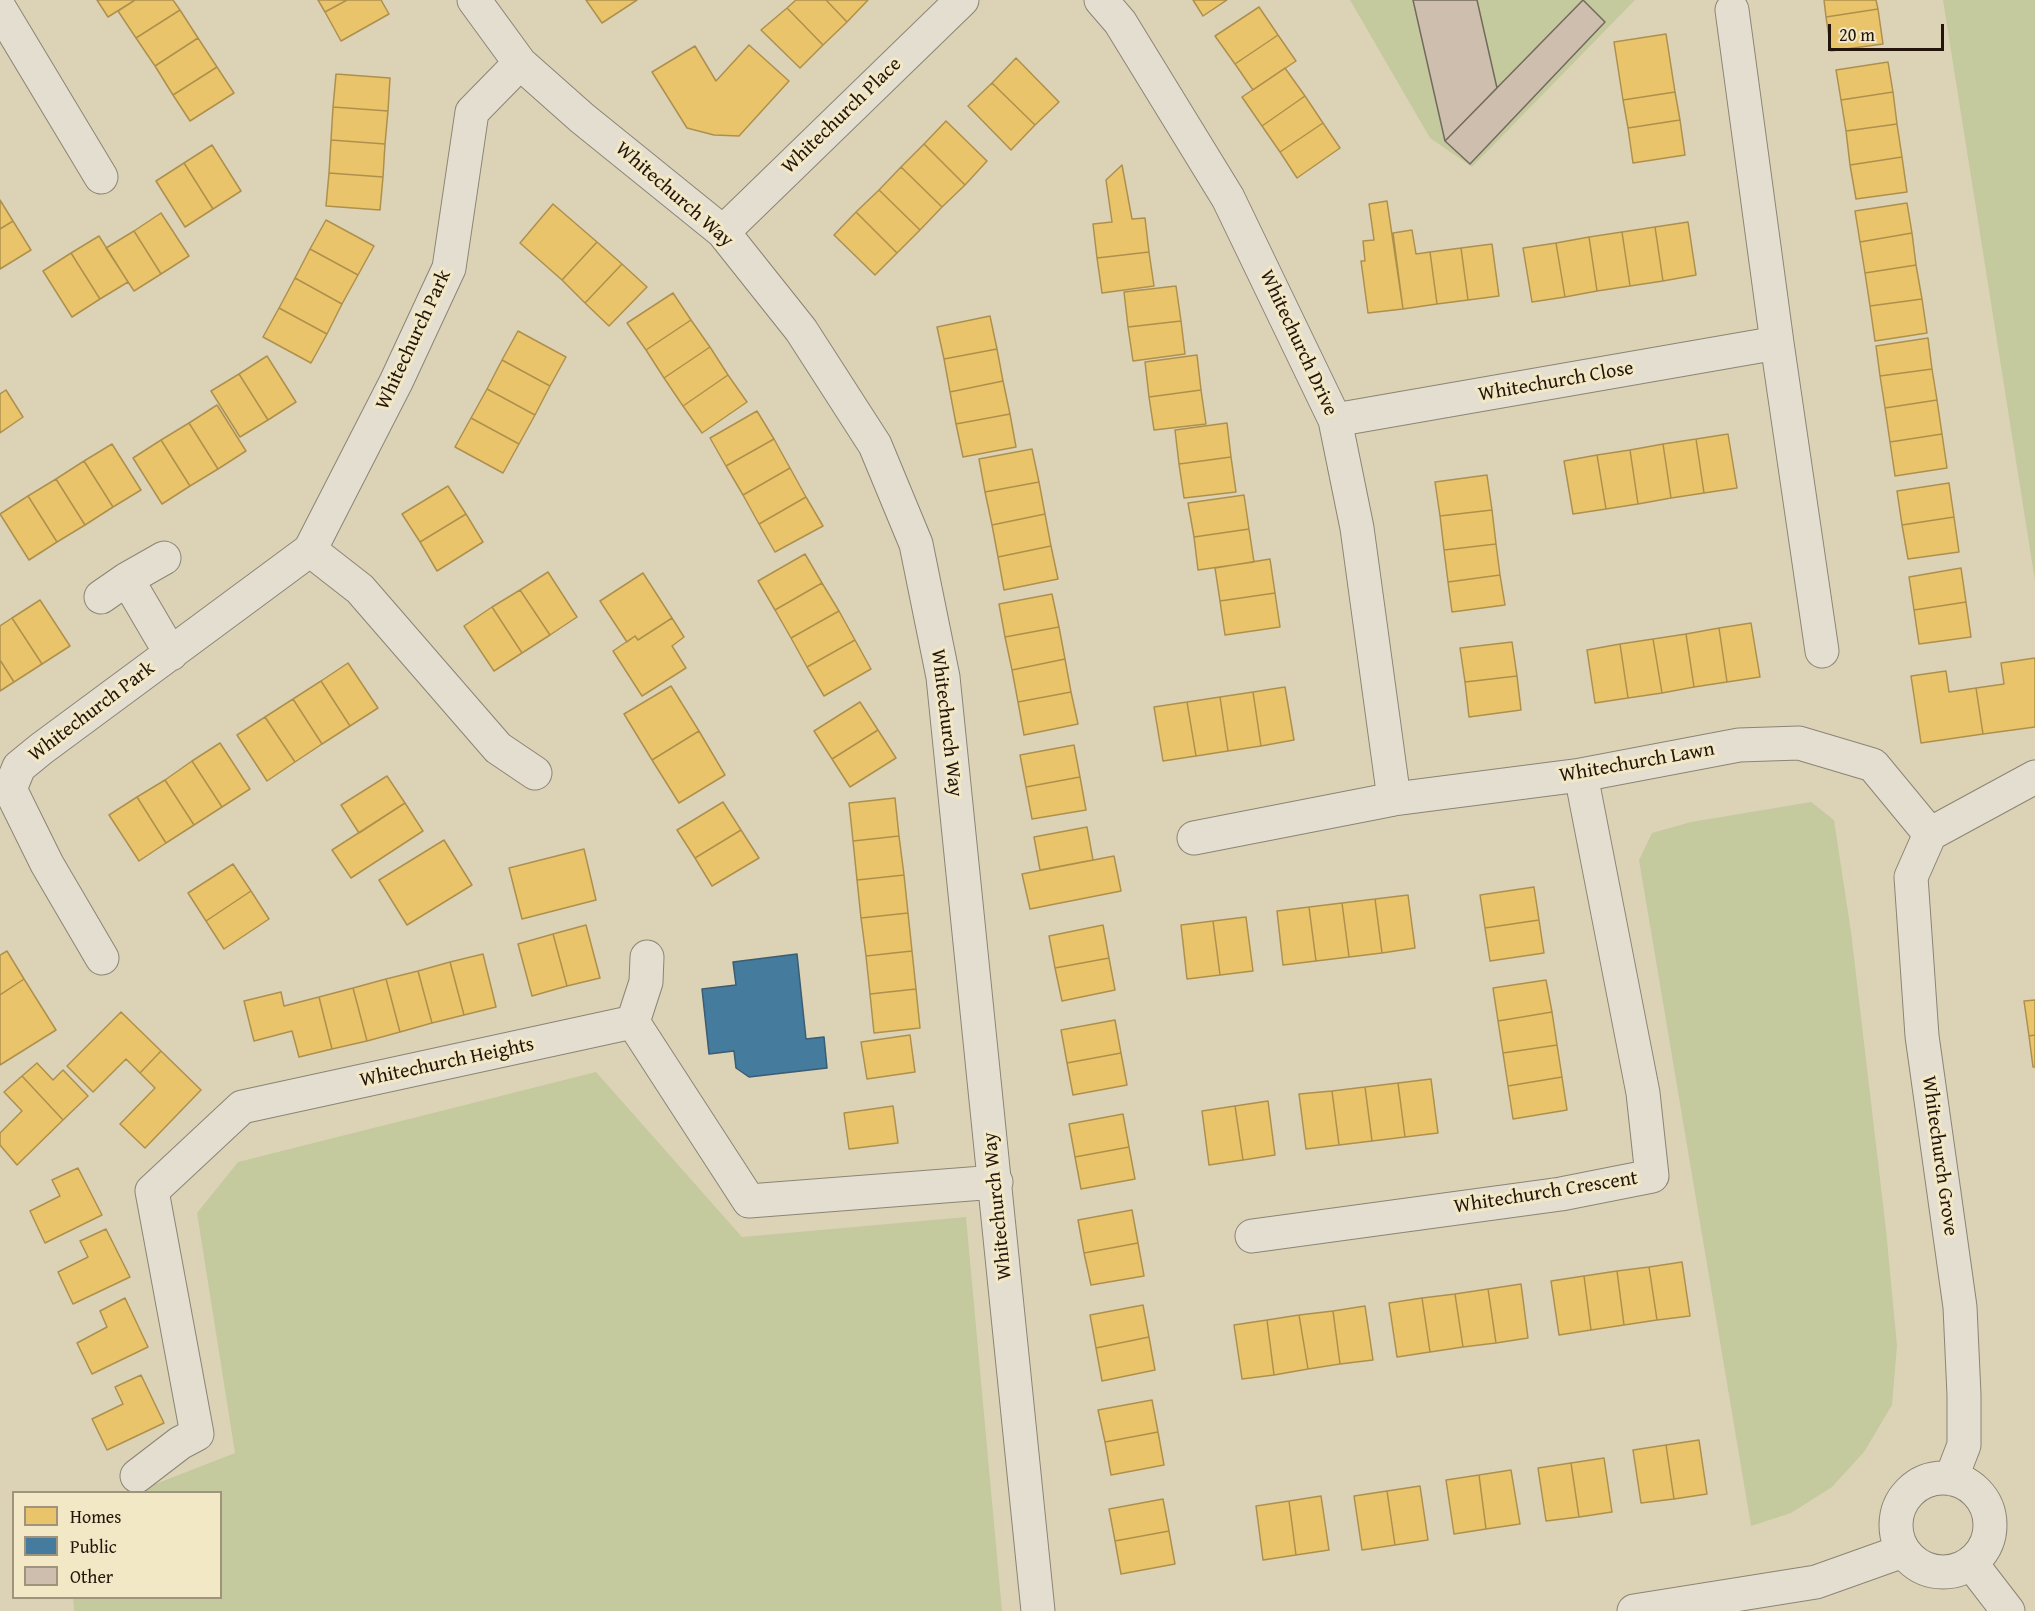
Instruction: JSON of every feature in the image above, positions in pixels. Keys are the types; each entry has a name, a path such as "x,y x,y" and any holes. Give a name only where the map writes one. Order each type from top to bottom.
{"street":[{"name":"Whitechurch Way","path":"474,0 520,63 582,118 723,232 801,330 875,445 916,544 943,677 1038,1611"},
{"name":"Whitechurch Place","path":"723,232 962,0"},
{"name":"Whitechurch Drive","path":"1101,0 1120,22 1228,198 1335,420 1357,528 1394,799"},
{"path":"0,9 101,177"},
{"path":"1732,10 1776,343 1822,651"},
{"name":"Whitechurch Park","path":"102,958 47,864 10,789 19,767 310,550 396,382 449,268 472,112 520,63"},
{"name":"Whitechurch Close","path":"1335,420 1776,343"},
{"path":"310,550 360,589 498,747 535,773"},
{"path":"164,558 114,588 171,654"},
{"name":"Whitechurch Lawn","path":"1194,838 1394,799 1581,775 1739,745 1799,743 1873,765 1930,834"},
{"name":"Whitechurch Crescent","path":"1252,1236 1561,1194 1652,1176 1643,1093 1581,775"},
{"path":"1930,834 2035,777"},
{"name":"Whitechurch Grove","path":"1930,834 1911,877 1922,1036 1960,1307 1964,1445 1951,1479"},
{"path":"647,957 646,982 633,1022 749,1202 996,1182"},
{"name":"Whitechurch Heights","path":"137,1476 180,1443 197,1434 152,1191 242,1107 633,1022"},
{"path":"1935,1479 1951,1479 1966,1484 1978,1494 1987,1507 1990,1522 1989,1538 1982,1552 1971,1563 1958,1570 1942,1573 1927,1570 1914,1563 1903,1551 1897,1537 1896,1522 1900,1507 1908,1493 1921,1484 1935,1479"},
{"path":"1634,1611 1816,1582 1903,1551"},
{"path":"1971,1563 2008,1611"}],"green space":[{"path":"1350,0 1635,0 1472,167 1430,138"},
{"path":"1943,0 2035,0 2035,581"},
{"path":"1811,802 1834,820 1851,932 1886,1230 1897,1346 1892,1405 1864,1452 1832,1487 1791,1513 1751,1526 1639,860 1652,833 1691,822"},
{"path":"596,1072 742,1237 966,1217 1002,1611 74,1611 73,1599 222,1599 222,1491 138,1491 235,1453 197,1213 238,1162"}],"building: Homes":[{"path":"97,0 135,0 108,17"},
{"path":"135,0 173,0 180,10 136,38 118,11"},
{"path":"318,0 347,0 325,12"},
{"path":"347,0 381,0 389,14 341,41 325,12"},
{"path":"586,0 637,0 602,23"},
{"path":"796,0 826,0 847,22 823,45 787,8"},
{"path":"826,0 868,0 847,22"},
{"path":"1193,0 1227,0 1203,16"},
{"path":"1824,0 1876,0 1878,9 1826,17"},
{"path":"1259,7 1278,35 1235,64 1215,36"},
{"path":"787,8 823,45 800,68 761,30"},
{"path":"1878,9 1883,44 1831,51 1826,17"},
{"path":"180,10 198,38 155,66 136,38"},
{"path":"1666,34 1675,92 1623,100 1614,42"},
{"path":"1278,35 1296,61 1253,90 1235,64"},
{"path":"198,38 217,67 173,95 155,66"},
{"path":"749,45 789,81 739,136 714,135 687,128 652,72 695,46 716,81"},
{"path":"1016,58 1059,102 1035,125 992,83"},
{"path":"1888,62 1893,92 1841,100 1836,70"},
{"path":"217,67 234,93 190,121 173,95"},
{"path":"1285,68 1305,96 1262,126 1242,97"},
{"path":"336,74 390,78 388,111 333,107"},
{"path":"992,83 1035,125 1011,150 968,106"},
{"path":"1675,92 1680,120 1628,128 1623,100"},
{"path":"1893,92 1897,124 1846,131 1841,100"},
{"path":"1305,96 1323,123 1280,152 1262,126"},
{"path":"333,107 388,111 385,144 331,140"},
{"path":"1680,120 1685,155 1633,163 1628,128"},
{"path":"946,121 987,161 965,185 924,144"},
{"path":"1323,123 1340,148 1297,178 1280,152"},
{"path":"1897,124 1902,157 1850,165 1846,131"},
{"path":"331,140 385,144 383,177 329,173"},
{"path":"924,144 965,185 942,207 901,167"},
{"path":"212,145 241,191 213,209 184,163"},
{"path":"1902,157 1907,192 1856,199 1850,165"},
{"path":"184,163 213,209 185,227 156,181"},
{"path":"1122,165 1132,219 1145,218 1149,252 1097,258 1093,224 1112,222 1106,180"},
{"path":"901,167 942,207 920,230 879,190"},
{"path":"329,173 383,177 380,210 326,206"},
{"path":"879,190 920,230 897,253 856,212"},
{"path":"0,200 13,221 0,229"},
{"path":"1387,201 1403,309 1368,313 1361,261 1365,261 1363,241 1374,240 1369,204"},
{"path":"1907,203 1912,233 1860,242 1855,211"},
{"path":"553,204 597,242 562,280 520,243"},
{"path":"856,212 897,253 875,275 834,235"},
{"path":"161,213 189,256 161,274 134,231"},
{"path":"326,220 374,246 358,275 310,249"},
{"path":"13,221 31,250 0,269 0,229"},
{"path":"1688,222 1696,275 1663,281 1655,227"},
{"path":"1655,227 1663,281 1630,286 1622,232"},
{"path":"1412,230 1416,254 1430,252 1437,304 1403,309 1393,233"},
{"path":"134,231 161,274 134,291 106,248"},
{"path":"1622,232 1630,286 1597,291 1589,237"},
{"path":"1912,233 1916,265 1865,273 1860,242"},
{"path":"99,236 128,282 100,299 71,253"},
{"path":"1589,237 1597,291 1565,297 1556,243"},
{"path":"597,242 622,264 585,303 562,280"},
{"path":"1556,243 1565,297 1532,302 1523,248"},
{"path":"1492,244 1499,296 1468,300 1461,248"},
{"path":"1461,248 1468,300 1437,304 1430,252"},
{"path":"310,249 358,275 342,304 295,278"},
{"path":"1149,252 1154,286 1102,293 1097,258"},
{"path":"71,253 100,299 72,317 43,271"},
{"path":"622,264 647,287 609,326 585,303"},
{"path":"1916,265 1922,299 1870,306 1865,273"},
{"path":"295,278 342,304 327,334 279,308"},
{"path":"1176,286 1181,321 1128,327 1124,292"},
{"path":"673,293 691,320 646,350 627,323"},
{"path":"1922,299 1927,333 1875,341 1870,306"},
{"path":"279,308 327,334 311,363 263,337"},
{"path":"990,316 997,349 944,359 937,327"},
{"path":"691,320 710,347 664,378 646,350"},
{"path":"1181,321 1185,354 1133,361 1128,327"},
{"path":"518,331 566,357 550,386 502,360"},
{"path":"1928,338 1932,369 1880,376 1876,346"},
{"path":"710,347 728,375 683,406 664,378"},
{"path":"997,349 1003,381 950,392 944,359"},
{"path":"1197,355 1201,390 1149,397 1145,362"},
{"path":"267,356 296,402 268,420 239,374"},
{"path":"502,360 550,386 535,415 487,389"},
{"path":"1932,369 1937,400 1885,408 1880,376"},
{"path":"239,374 268,420 240,437 211,391"},
{"path":"728,375 747,402 702,433 683,406"},
{"path":"1003,381 1010,414 956,424 950,392"},
{"path":"487,389 535,415 519,444 471,418"},
{"path":"6,390 23,417 0,433 0,394"},
{"path":"1201,390 1206,424 1154,430 1149,397"},
{"path":"1937,400 1942,434 1890,442 1885,408"},
{"path":"217,405 246,451 218,469 189,423"},
{"path":"757,411 774,439 726,466 710,438"},
{"path":"1010,414 1016,447 963,457 956,424"},
{"path":"471,418 519,444 503,473 455,447"},
{"path":"189,423 218,469 190,486 161,440"},
{"path":"1227,423 1231,457 1179,464 1175,430"},
{"path":"1728,434 1737,488 1704,493 1696,439"},
{"path":"1942,434 1947,468 1895,476 1890,442"},
{"path":"774,439 790,468 743,495 726,466"},
{"path":"1696,439 1704,493 1671,498 1663,444"},
{"path":"161,440 190,486 162,504 133,458"},
{"path":"112,444 141,490 113,507 84,461"},
{"path":"1663,444 1671,498 1638,504 1630,450"},
{"path":"1032,449 1039,482 985,492 979,459"},
{"path":"1630,450 1638,504 1606,509 1597,455"},
{"path":"1597,455 1606,509 1573,514 1564,461"},
{"path":"1231,457 1236,492 1184,498 1179,464"},
{"path":"84,461 113,507 85,525 56,479"},
{"path":"790,468 806,497 759,524 743,495"},
{"path":"1487,475 1492,510 1440,516 1435,482"},
{"path":"56,479 85,525 57,542 28,496"},
{"path":"1039,482 1045,514 992,525 985,492"},
{"path":"1949,483 1954,517 1902,525 1897,491"},
{"path":"448,486 466,514 420,542 402,514"},
{"path":"1244,495 1249,529 1194,537 1188,503"},
{"path":"28,496 57,542 29,560 0,514"},
{"path":"806,497 823,526 775,552 759,524"},
{"path":"1492,510 1496,544 1444,550 1440,516"},
{"path":"466,514 483,542 437,571 420,542"},
{"path":"1045,514 1051,546 998,557 992,525"},
{"path":"1954,517 1959,552 1908,559 1902,525"},
{"path":"1249,529 1254,562 1198,570 1194,537"},
{"path":"1496,544 1500,575 1448,582 1444,550"},
{"path":"1051,546 1058,579 1004,590 998,557"},
{"path":"805,554 822,583 775,610 758,581"},
{"path":"1270,559 1275,593 1220,601 1215,568"},
{"path":"1961,568 1966,602 1914,610 1909,577"},
{"path":"548,572 577,617 550,635 520,590"},
{"path":"643,573 672,618 638,640 635,636 627,642 600,601"},
{"path":"1500,575 1505,605 1452,612 1448,582"},
{"path":"822,583 839,611 791,638 775,610"},
{"path":"520,590 550,635 522,653 492,607"},
{"path":"1275,593 1280,627 1225,635 1220,601"},
{"path":"1052,594 1059,627 1005,637 999,604"},
{"path":"40,600 70,646 42,664 12,618"},
{"path":"1966,602 1971,637 1919,644 1914,610"},
{"path":"492,607 522,653 494,671 464,626"},
{"path":"839,611 855,640 807,667 791,638"},
{"path":"12,618 42,664 14,682 0,660 0,626"},
{"path":"672,618 684,637 672,646 686,668 642,696 613,651 635,636 638,640"},
{"path":"1751,623 1760,677 1727,682 1719,628"},
{"path":"1059,627 1065,659 1012,670 1005,637"},
{"path":"1719,628 1727,682 1694,687 1686,634"},
{"path":"1686,634 1694,687 1662,693 1653,639"},
{"path":"1653,639 1662,693 1628,698 1620,644"},
{"path":"855,640 871,669 824,696 807,667"},
{"path":"1512,642 1517,676 1465,682 1460,648"},
{"path":"1620,644 1628,698 1595,703 1587,650"},
{"path":"2035,658 2035,727 1983,734 1976,688 2004,684 2001,663"},
{"path":"1065,659 1071,692 1018,702 1012,670"},
{"path":"0,660 14,682 0,691"},
{"path":"348,663 378,708 350,726 321,681"},
{"path":"1946,671 1949,692 1976,688 1983,734 1921,743 1911,676"},
{"path":"1517,676 1521,710 1469,717 1465,682"},
{"path":"321,681 350,726 322,744 293,699"},
{"path":"671,686 699,731 652,760 624,714"},
{"path":"1285,687 1294,740 1261,746 1253,692"},
{"path":"1071,692 1078,724 1024,735 1018,702"},
{"path":"1253,692 1261,746 1228,751 1220,697"},
{"path":"1220,697 1228,751 1196,756 1187,702"},
{"path":"293,699 322,744 295,762 265,717"},
{"path":"860,702 878,730 832,759 814,731"},
{"path":"1187,702 1196,756 1163,761 1154,707"},
{"path":"265,717 295,762 267,781 237,735"},
{"path":"878,730 896,758 850,787 832,759"},
{"path":"699,731 725,775 679,803 652,760"},
{"path":"220,743 250,789 222,807 192,761"},
{"path":"1074,745 1080,777 1026,787 1020,755"},
{"path":"192,761 222,807 194,825 165,780"},
{"path":"387,776 405,803 359,833 341,805"},
{"path":"1080,777 1086,810 1032,819 1026,787"},
{"path":"165,780 194,825 166,843 137,797"},
{"path":"137,797 166,843 139,861 109,815"},
{"path":"895,798 899,836 853,841 849,803"},
{"path":"723,802 741,830 695,858 677,830"},
{"path":"405,803 423,831 351,878 332,850"},
{"path":"1087,827 1093,860 1040,870 1034,837"},
{"path":"741,830 759,858 712,886 695,858"},
{"path":"899,836 904,875 857,880 853,841"},
{"path":"444,840 472,885 407,925 379,880"},
{"path":"584,849 596,900 522,919 509,868"},
{"path":"1114,856 1121,891 1030,909 1022,874"},
{"path":"233,864 251,891 206,921 188,893"},
{"path":"904,875 908,913 861,918 857,880"},
{"path":"1534,887 1539,920 1485,928 1480,895"},
{"path":"251,891 269,919 224,949 206,921"},
{"path":"1408,895 1415,948 1382,953 1375,899"},
{"path":"1375,899 1382,953 1349,957 1342,903"},
{"path":"1342,903 1349,957 1316,961 1309,907"},
{"path":"1309,907 1316,961 1283,965 1277,911"},
{"path":"908,913 912,951 866,956 861,918"},
{"path":"1246,917 1253,971 1220,975 1213,921"},
{"path":"1539,920 1544,953 1490,961 1485,928"},
{"path":"1213,921 1220,975 1187,979 1181,925"},
{"path":"586,925 600,978 567,986 553,934"},
{"path":"1103,925 1109,958 1055,968 1049,936"},
{"path":"553,934 567,986 532,996 518,944"},
{"path":"7,951 24,979 0,995 0,955"},
{"path":"912,951 916,989 870,994 866,956"},
{"path":"483,954 496,1007 464,1015 450,962"},
{"path":"1109,958 1115,990 1062,1001 1055,968"},
{"path":"450,962 464,1015 432,1023 418,971"},
{"path":"418,971 432,1023 400,1032 386,979"},
{"path":"24,979 56,1030 0,1065 0,995"},
{"path":"386,979 400,1032 367,1041 353,988"},
{"path":"1546,980 1552,1012 1498,1021 1493,988"},
{"path":"353,988 367,1041 332,1049 319,997"},
{"path":"916,989 920,1028 874,1033 870,994"},
{"path":"281,992 284,1006 319,997 332,1049 299,1057 292,1031 254,1041 244,1001"},
{"path":"2035,1000 2035,1035 2029,1036 2024,1001"},
{"path":"121,1012 161,1051 140,1073 126,1059 93,1092 67,1066"},
{"path":"1552,1012 1557,1045 1503,1053 1498,1021"},
{"path":"1115,1020 1121,1053 1067,1063 1061,1030"},
{"path":"910,1035 915,1072 867,1079 861,1042"},
{"path":"2035,1035 2035,1067 2033,1067 2029,1036"},
{"path":"1557,1045 1562,1077 1508,1086 1503,1053"},
{"path":"161,1051 201,1090 145,1148 120,1124 155,1088 140,1073"},
{"path":"1121,1053 1127,1085 1073,1095 1067,1063"},
{"path":"37,1063 53,1080 63,1070 88,1096 63,1120 22,1076"},
{"path":"22,1076 63,1120 17,1165 0,1145 0,1133 22,1111 4,1092"},
{"path":"1562,1077 1567,1110 1513,1119 1508,1086"},
{"path":"1431,1079 1438,1133 1405,1137 1398,1083"},
{"path":"1398,1083 1405,1137 1372,1141 1365,1087"},
{"path":"1365,1087 1372,1141 1339,1145 1332,1091"},
{"path":"1332,1091 1339,1145 1306,1149 1299,1094"},
{"path":"1268,1101 1275,1155 1243,1160 1235,1106"},
{"path":"893,1106 898,1143 849,1149 844,1113"},
{"path":"1235,1106 1243,1160 1209,1165 1202,1111"},
{"path":"1123,1114 1129,1147 1075,1157 1069,1124"},
{"path":"1129,1147 1135,1179 1081,1189 1075,1157"},
{"path":"78,1168 102,1215 45,1243 30,1211 60,1196 52,1180"},
{"path":"1132,1210 1138,1243 1084,1253 1078,1220"},
{"path":"106,1229 130,1277 73,1304 58,1272 88,1257 80,1241"},
{"path":"1138,1243 1144,1276 1091,1285 1084,1253"},
{"path":"1682,1262 1690,1316 1657,1320 1649,1267"},
{"path":"1649,1267 1657,1320 1624,1325 1617,1271"},
{"path":"1617,1271 1624,1325 1591,1330 1584,1276"},
{"path":"1584,1276 1591,1330 1559,1335 1551,1281"},
{"path":"1521,1284 1528,1338 1496,1343 1488,1289"},
{"path":"1488,1289 1496,1343 1463,1347 1455,1294"},
{"path":"1455,1294 1463,1347 1430,1352 1422,1298"},
{"path":"125,1298 148,1347 92,1374 77,1343 107,1327 100,1311"},
{"path":"1422,1298 1430,1352 1397,1357 1389,1303"},
{"path":"1143,1305 1149,1337 1096,1348 1090,1315"},
{"path":"1365,1306 1373,1360 1340,1364 1333,1311"},
{"path":"1333,1311 1340,1364 1308,1369 1299,1315"},
{"path":"1299,1315 1308,1369 1274,1375 1267,1320"},
{"path":"1267,1320 1274,1375 1242,1379 1234,1325"},
{"path":"1149,1337 1155,1370 1102,1381 1096,1348"},
{"path":"141,1375 164,1423 107,1450 92,1419 123,1404 115,1387"},
{"path":"1152,1400 1158,1432 1105,1442 1098,1410"},
{"path":"1158,1432 1164,1465 1111,1475 1105,1442"},
{"path":"1699,1440 1707,1494 1674,1499 1666,1445"},
{"path":"1666,1445 1674,1499 1641,1503 1633,1450"},
{"path":"1604,1458 1612,1512 1579,1517 1571,1463"},
{"path":"1571,1463 1579,1517 1546,1521 1538,1468"},
{"path":"1511,1470 1520,1524 1486,1529 1479,1475"},
{"path":"1479,1475 1486,1529 1454,1534 1446,1480"},
{"path":"1420,1486 1428,1540 1395,1545 1387,1491"},
{"path":"1387,1491 1395,1545 1362,1550 1354,1496"},
{"path":"1321,1496 1329,1550 1296,1555 1289,1501"},
{"path":"1163,1499 1169,1531 1115,1541 1109,1509"},
{"path":"1289,1501 1296,1555 1263,1560 1256,1506"},
{"path":"1169,1531 1175,1564 1121,1574 1115,1541"}],"building: Public":[{"path":"797,954 806,1039 824,1037 827,1068 749,1077 736,1068 734,1051 709,1054 702,989 736,985 733,962"}],"building: Other":[{"path":"1413,0 1477,0 1497,88 1445,141"},
{"path":"1583,0 1605,22 1470,164 1445,141"}]}
